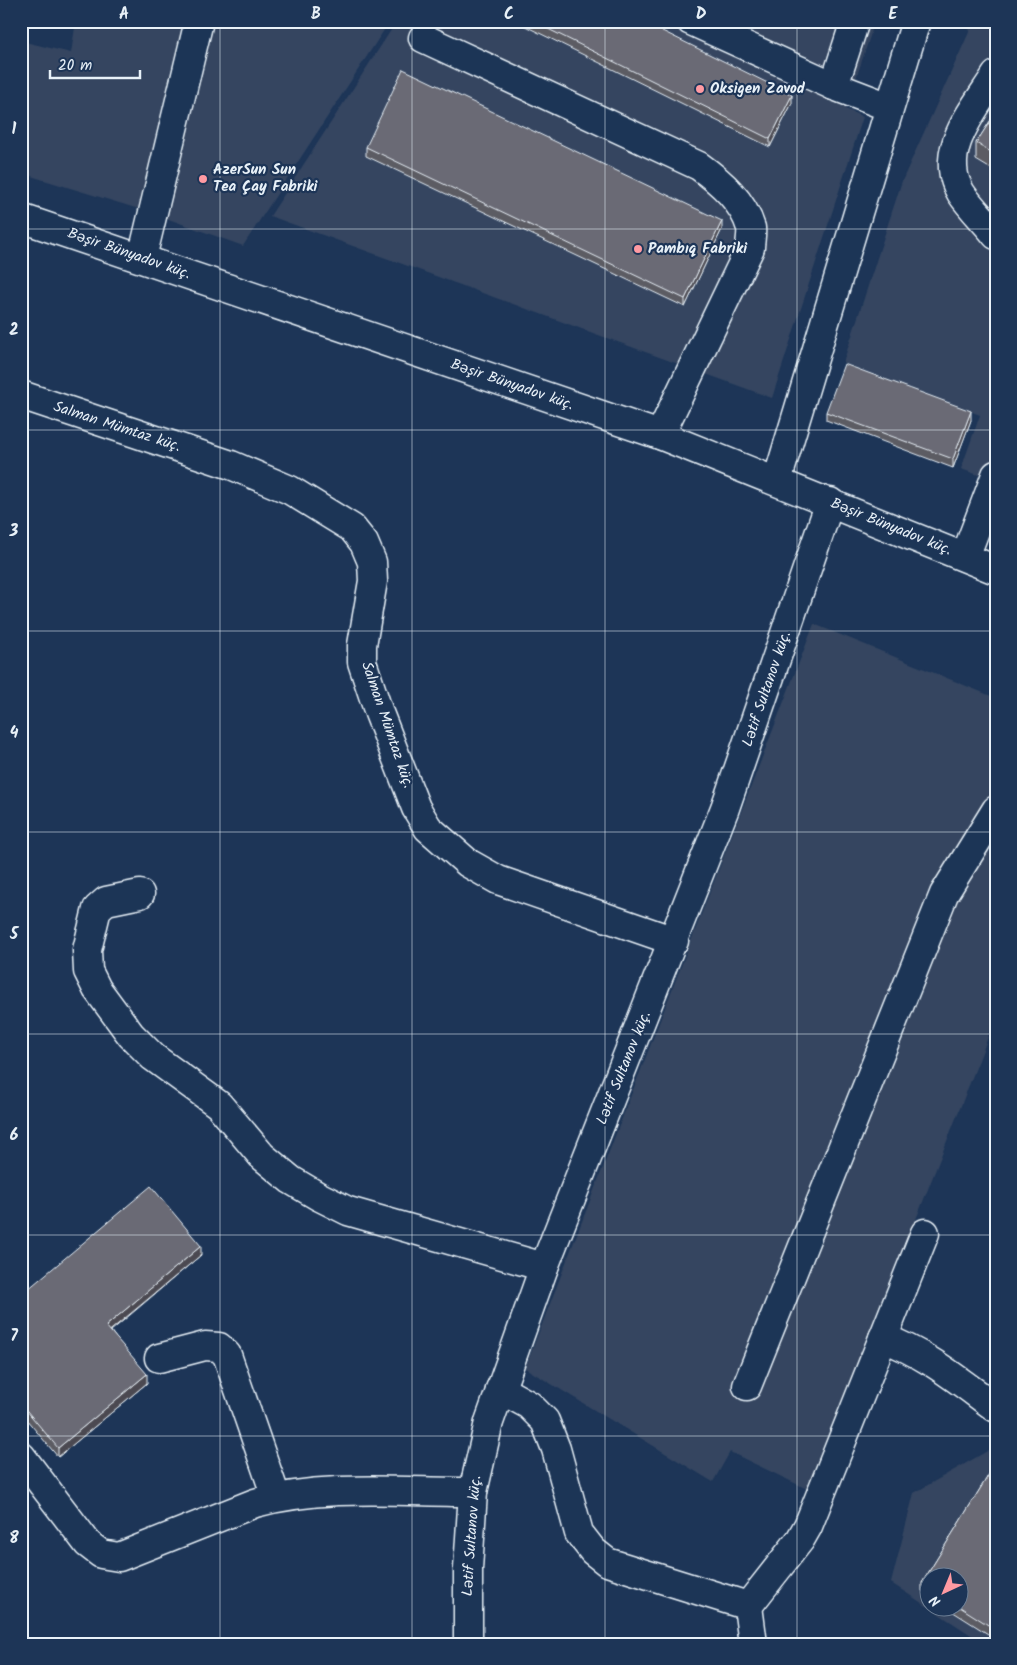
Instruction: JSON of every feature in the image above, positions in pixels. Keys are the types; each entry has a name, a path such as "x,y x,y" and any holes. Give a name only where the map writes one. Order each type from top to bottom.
{"street":[{"path":"142,258 199,21"},
{"path":"691,21 834,86 889,106"},
{"path":"834,86 855,21"},
{"path":"777,481 916,21"},
{"path":"423,38 699,166 724,184 738,204 751,229 750,248 660,435"},
{"path":"996,75 957,137 952,158 952,173 961,193 996,235"},
{"name":"Bəşir Bünyadov küç.","path":"21,218 660,435 996,570"},
{"name":"Salman Mümtaz küç.","path":"21,395 231,465 290,490 352,528 364,543 372,562 372,581 362,645 362,662 379,713 416,808 428,828 468,864 498,880 674,941"},
{"path":"965,557 996,475"},
{"name":"Lətif Sultanov küç.","path":"468,1644 468,1569 473,1492 478,1465 500,1389 544,1266 725,808 830,502"},
{"path":"747,1386 944,894 996,810"},
{"path":"140,894 106,901 97,910 87,950 88,971 97,990 131,1035 153,1057 219,1105 262,1156 290,1180 318,1196 348,1211 544,1266"},
{"path":"753,1644 748,1606 800,1540 808,1526 925,1233"},
{"path":"883,1338 909,1348 937,1364 996,1408"},
{"path":"159,1358 205,1346 219,1347 227,1355 276,1497"},
{"path":"500,1389 529,1405 545,1421 556,1449 579,1533 593,1551 607,1562 748,1606"},
{"path":"21,1456 88,1544 101,1554 119,1557 255,1503 276,1497 312,1492 473,1492"}],"shaded area":[{"path":"76,21 390,21 243,246 152,213 21,173 21,41 71,53"},
{"path":"397,21 875,21 846,109 863,117 772,398 270,216"},
{"path":"959,21 996,21 996,481 961,469 980,415 843,363 902,181 970,30"},
{"path":"814,624 996,698 996,1017 809,1490 730,1452 713,1482 525,1368"},
{"path":"996,1446 996,1644 985,1644 945,1618 970,1618 970,1568 920,1568 920,1602 891,1583 914,1493"}],"building":[{"path":"532,21 642,21 792,95 770,139"},
{"path":"403,69 722,221 685,299 366,147"},
{"path":"996,112 996,155 976,143"},
{"path":"844,364 971,411 953,459 826,412"},
{"path":"151,1186 201,1246 106,1326 147,1374 58,1448 21,1404 21,1295"},
{"path":"996,1463 996,1630 970,1613 970,1568 931,1568"}],"place":[{"name":"Oksigen Zavod","path":"700,89"},
{"name":"AzerSun Sun Tea Çay Fabriki","path":"203,179"},
{"name":"Pambıq Fabriki","path":"638,249"}]}
